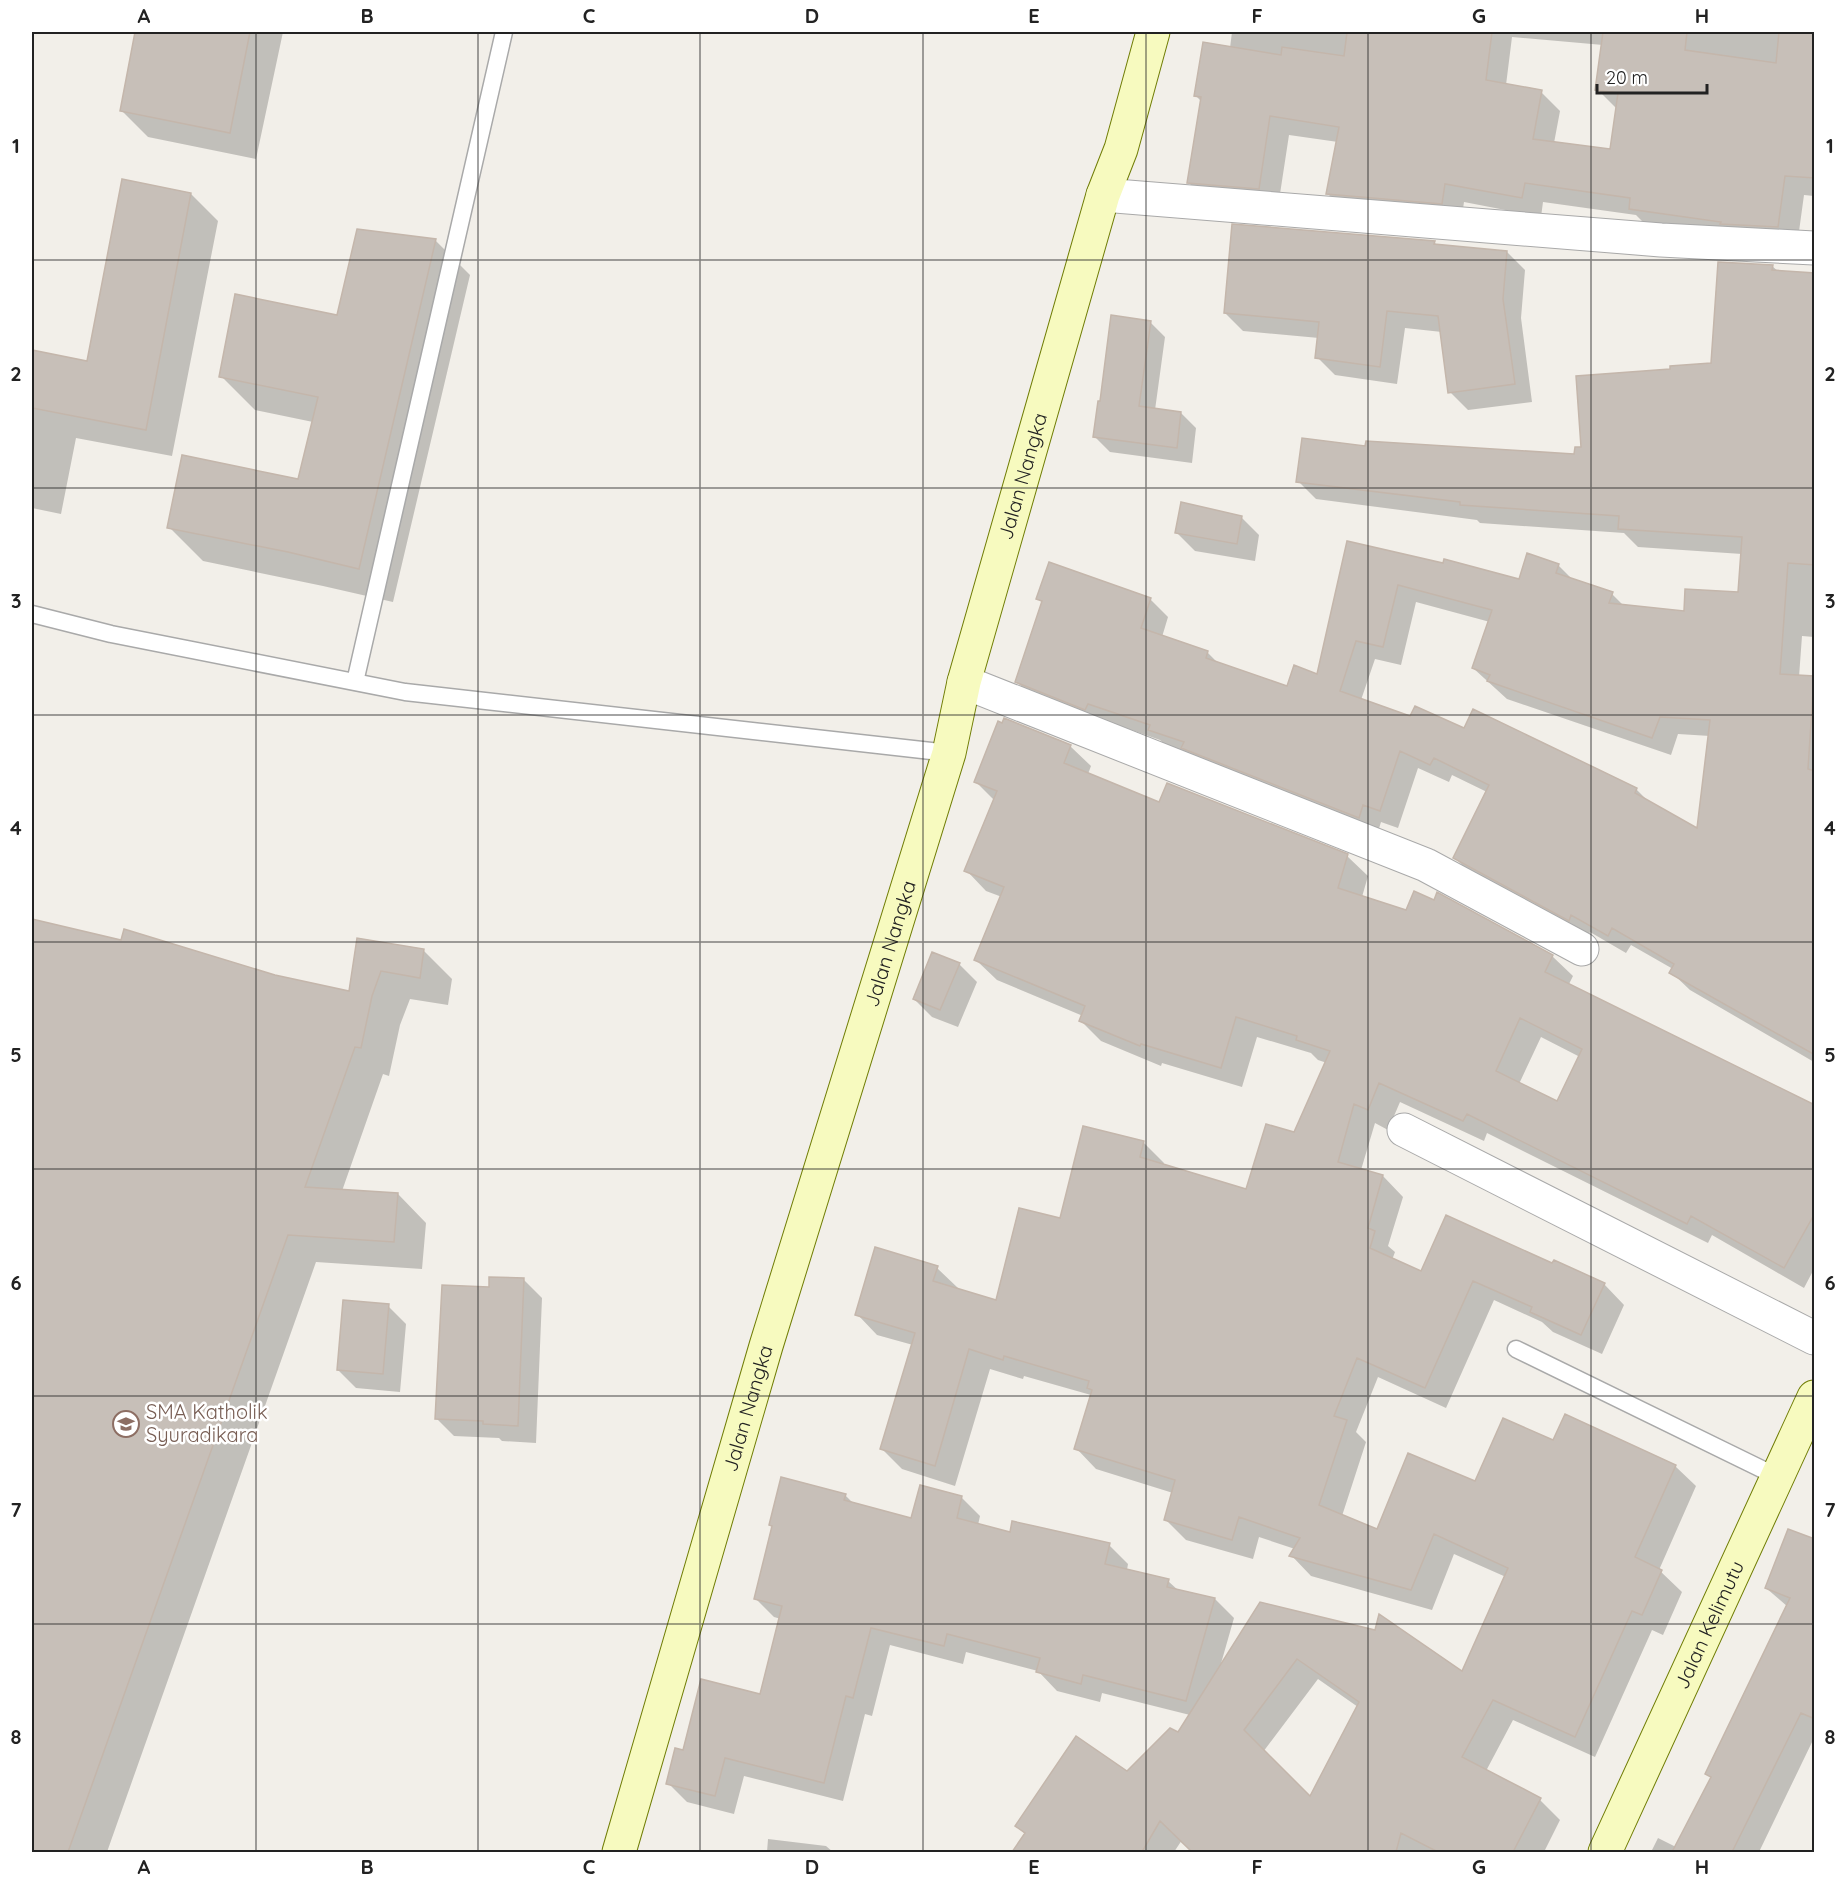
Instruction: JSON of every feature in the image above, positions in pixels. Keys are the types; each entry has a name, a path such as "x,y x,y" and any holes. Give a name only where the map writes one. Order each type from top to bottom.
{"street":[{"name":"Jalan Nangka","path":"619,1852 766,1346 949,753 964,682 1103,195 1121,148 1153,32"},
{"path":"1103,195 1660,240 1815,248"},
{"path":"964,682 1426,865 1582,949"},
{"path":"1404,1130 1815,1338"},
{"name":"Jalan Kelimutu","path":"1605,1852 1815,1397"}],"lane":[{"path":"355,682 504,32"},
{"path":"32,614 111,634 405,692 949,753"},
{"path":"1516,1349 1778,1476"}],"building":[{"path":"135,32 250,32 230,133 120,111"},
{"path":"1347,32 1492,32 1486,80 1542,90 1533,139 1610,149 1618,93 1595,90 1603,32 1687,32 1685,50 1776,63 1779,32 1815,32 1815,178 1785,176 1778,227 1720,224 1721,222 1629,209 1630,198 1525,183 1522,198 1445,184 1442,204 1326,194 1339,127 1270,116 1259,189 1187,183 1201,97 1194,96 1203,42 1281,55 1282,47 1344,56"},
{"path":"122,179 191,193 146,430 32,408 32,350 87,361"},
{"path":"1232,224 1435,241 1434,244 1507,251 1503,299 1515,384 1448,393 1438,316 1387,311 1380,367 1315,358 1319,322 1224,313"},
{"path":"357,229 436,239 359,569 167,528 182,455 298,479 318,397 219,377 235,294 337,315"},
{"path":"1718,262 1773,265 1772,270 1815,273 1815,565 1788,563 1780,674 1814,676 1808,769 1815,771 1815,1055 1669,973 1674,964 1612,928 1608,936 1571,915 1569,921 1453,858 1489,785 1434,758 1430,765 1400,751 1380,811 1363,805 1359,818 1181,748 1184,742 1148,730 1150,725 1088,704 1085,710 1015,682 1042,601 1036,599 1049,562 1151,598 1141,628 1208,651 1206,658 1287,686 1294,665 1317,674 1347,541 1443,563 1444,559 1519,579 1527,553 1559,564 1556,573 1613,592 1609,603 1684,611 1685,589 1738,592 1742,537 1618,529 1619,516 1460,505 1460,502 1296,482 1302,438 1365,446 1366,441 1574,454 1575,447 1581,447 1576,376 1670,369 1670,366 1711,363","holes":["1398,585 1492,610 1472,668 1490,675 1487,681 1652,738 1660,717 1710,720 1697,828 1635,793 1637,788 1473,709 1464,728 1415,706 1410,716 1340,691 1356,641 1383,647"]},
{"path":"1111,315 1151,321 1139,406 1181,412 1177,448 1093,437"},
{"path":"1181,502 1242,516 1237,544 1175,533"},
{"path":"1004,718 1071,745 1064,763 1159,802 1167,783 1348,854 1338,888 1406,910 1414,891 1434,900 1437,892 1553,955 1545,972 1815,1105 1815,1213 1784,1268 1691,1216 1687,1224 1467,1114 1463,1121 1379,1083 1368,1110 1354,1104 1338,1162 1383,1175 1368,1228 1375,1231 1370,1248 1421,1271 1446,1215 1552,1263 1554,1260 1605,1283 1581,1335 1530,1312 1532,1307 1473,1281 1425,1388 1357,1358 1334,1416 1347,1420 1319,1505 1377,1529 1408,1453 1475,1481 1503,1418 1553,1440 1565,1414 1676,1465 1635,1557 1662,1570 1642,1615 1632,1611 1575,1737 1493,1700 1462,1757 1541,1798 1513,1852 1438,1852 1401,1833 1396,1852 1192,1852 1160,1821 1142,1852 1012,1852 1025,1833 1015,1826 1076,1736 1127,1771 1170,1728 1178,1732 1260,1602 1375,1630 1379,1614 1462,1671 1508,1568 1434,1534 1411,1590 1289,1556 1300,1538 1239,1517 1232,1540 1164,1520 1175,1480 1074,1449 1092,1390 1087,1388 1089,1381 1004,1356 1003,1360 969,1349 935,1466 880,1449 915,1333 855,1315 875,1247 938,1266 933,1281 996,1300 1019,1208 1060,1218 1083,1126 1144,1141 1140,1157 1246,1189 1266,1124 1294,1132 1330,1051 1296,1040 1297,1036 1236,1017 1221,1068 1141,1044 1140,1046 1079,1021 1085,1006 974,960 1004,887 964,871 997,791 974,782 998,721 1002,723","holes":["1520,1018 1582,1049 1557,1101 1496,1071","1297,1659 1359,1702 1310,1796 1244,1730"]},
{"name":"SMA Katholik Syuradikara","path":"32,919 121,940 124,929 275,975 349,991 357,938 424,949 420,978 381,971 372,996 361,1048 355,1047 305,1187 398,1193 394,1242 288,1235 68,1852 32,1852"},
{"path":"932,952 960,963 940,1010 913,999"},
{"path":"489,1277 524,1278 518,1426 483,1424 483,1421 435,1419 442,1285 489,1287"},
{"path":"343,1300 389,1304 383,1374 337,1370"},
{"path":"781,1477 846,1494 844,1500 911,1518 920,1485 962,1496 957,1518 1010,1532 1012,1521 1110,1543 1105,1564 1169,1579 1167,1587 1215,1598 1186,1701 1083,1675 1081,1684 1036,1672 1040,1658 947,1634 944,1646 871,1628 853,1698 846,1696 824,1783 725,1758 715,1796 666,1784 675,1748 683,1750 701,1679 760,1694 782,1606 754,1599 772,1526 769,1525"},
{"path":"1788,1529 1815,1539 1815,1719 1801,1713 1732,1852 1672,1852 1711,1777 1705,1774 1790,1598 1765,1588"}],"place":[{"name":"SMA Katholik Syuradikara","path":"126,1424"}]}
